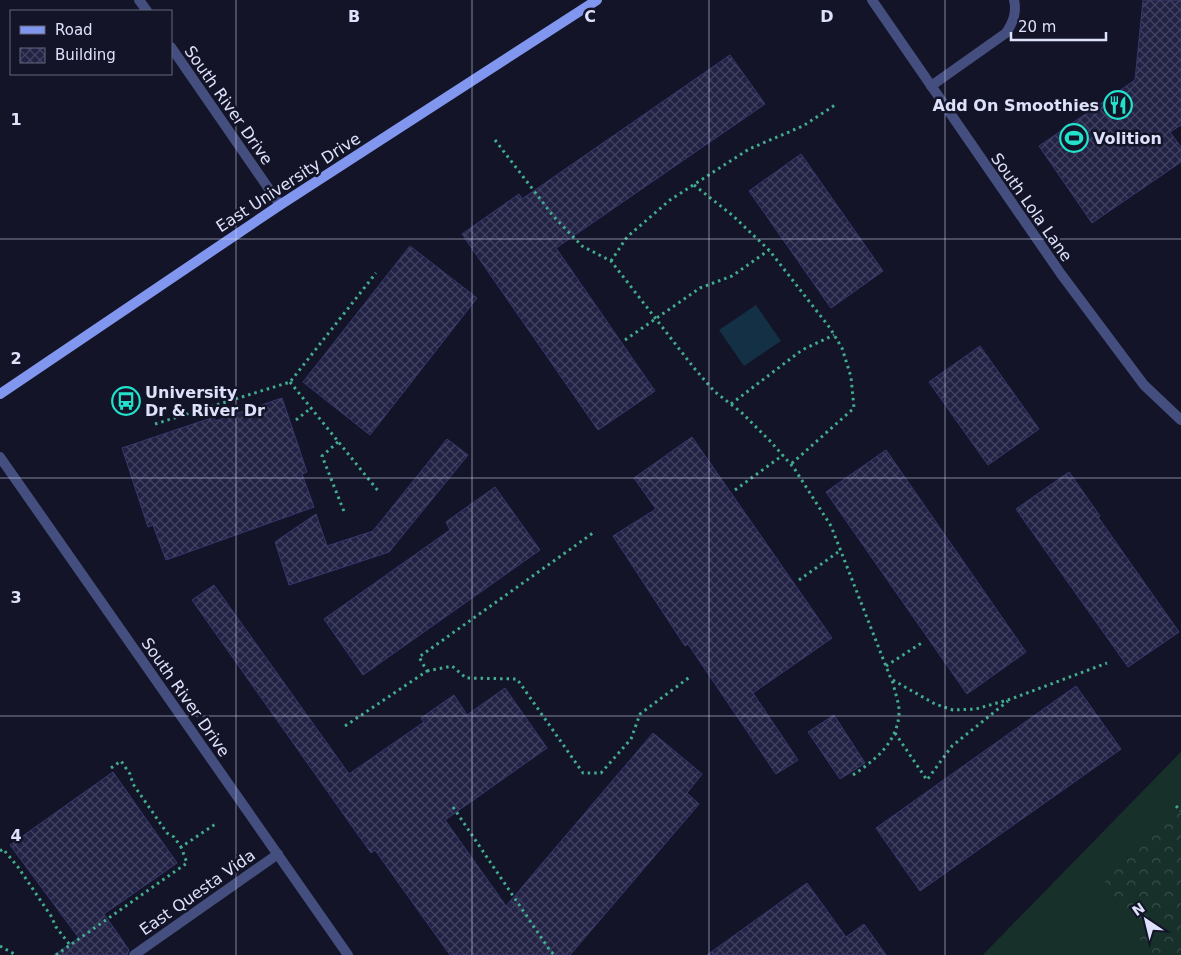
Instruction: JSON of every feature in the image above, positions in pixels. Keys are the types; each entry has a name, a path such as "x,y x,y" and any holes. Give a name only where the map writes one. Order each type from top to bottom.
{"main road":[{"name":"East University Drive","path":"0,394 280,205 597,0"}],"street":[{"name":"South Lola Lane","path":"872,0 1061,274 1138,378 1181,420"},
{"path":"931,86 1006,33 1014,20 1014,0"},
{"name":"South River Drive","path":"172,48 280,205"},
{"name":"South River Drive","path":"0,457 348,955"},
{"name":"East Questa Vida","path":"134,955 278,854"}],"path":[{"path":"611,261 627,237 670,200 749,149 803,126 835,105"},
{"path":"495,140 554,217 582,246 611,261 714,391 731,404 783,455 817,502 831,526 892,679 900,713 895,733 886,748 853,775"},
{"path":"694,185 732,215 769,250 842,348 851,378 854,408 790,465"},
{"path":"625,340 700,288 732,276 769,250"},
{"path":"155,424 290,382 376,273"},
{"path":"731,404 802,350 834,335"},
{"path":"290,382 379,492"},
{"path":"296,420 311,408"},
{"path":"338,442 322,456 345,514"},
{"path":"735,490 783,455"},
{"path":"427,671 418,656 593,533"},
{"path":"799,580 841,550"},
{"path":"886,666 923,642"},
{"path":"892,679 935,704 954,710 976,709 1011,699 1107,663"},
{"path":"345,726 427,671 452,666 466,678 517,679 583,773 601,773 631,739 640,714 691,676"},
{"path":"895,733 927,780 952,746 1011,699"},
{"path":"56,955 187,863 181,847 174,837 167,833 161,825 133,784 130,774 121,761 110,768"},
{"path":"453,806 551,952 555,955"},
{"path":"1176,806 1181,811"},
{"path":"181,847 217,823"},
{"path":"0,851 3,850 18,867 70,946"},
{"path":"0,946 16,955"}],"green space":[{"path":"1181,752 1181,955 983,955"},
{"path":"1181,752 1181,801 1104,883 1121,911 1137,929 1145,955 983,955"}],"water":[{"path":"756,305 781,341 744,366 719,330"}],"building":[{"path":"1143,0 1181,0 1181,125 1170,132 1181,147 1181,162 1092,223 1039,146 1135,80"},
{"path":"730,55 765,104 556,248 655,391 598,430 462,234 519,194 522,199"},
{"path":"801,154 883,271 831,308 749,191"},
{"path":"410,246 477,298 370,435 303,382"},
{"path":"980,346 1039,429 988,465 929,382"},
{"path":"282,398 307,472 302,474 314,507 166,560 153,525 148,527 122,448 214,417 215,421"},
{"path":"692,437 832,638 753,693 798,760 776,774 688,644 685,646 613,536 656,509 634,478"},
{"path":"447,439 468,455 389,552 289,585 275,542 316,514 327,546 373,531"},
{"path":"886,450 1026,652 967,694 826,492"},
{"path":"1069,472 1100,516 1098,517 1179,632 1128,667 1016,509"},
{"path":"495,487 540,550 363,675 324,619 450,530 446,522"},
{"path":"214,585 349,774 424,722 421,718 454,695 467,715 505,688 547,748 445,820 506,906 653,733 702,774 687,793 699,804 570,955 450,955 375,850 371,853 192,600"},
{"path":"1076,686 1121,749 920,891 876,828"},
{"path":"834,715 865,763 840,779 808,732"},
{"path":"113,772 177,863 104,914 129,950 127,955 54,955 79,938 10,845"},
{"path":"807,883 846,937 864,924 886,955 707,955"}],"place":[{"name":"Add On Smoothies","path":"1118,105"},
{"name":"Volition","path":"1074,138"},
{"name":"University Dr & River Dr","path":"126,401"}]}
